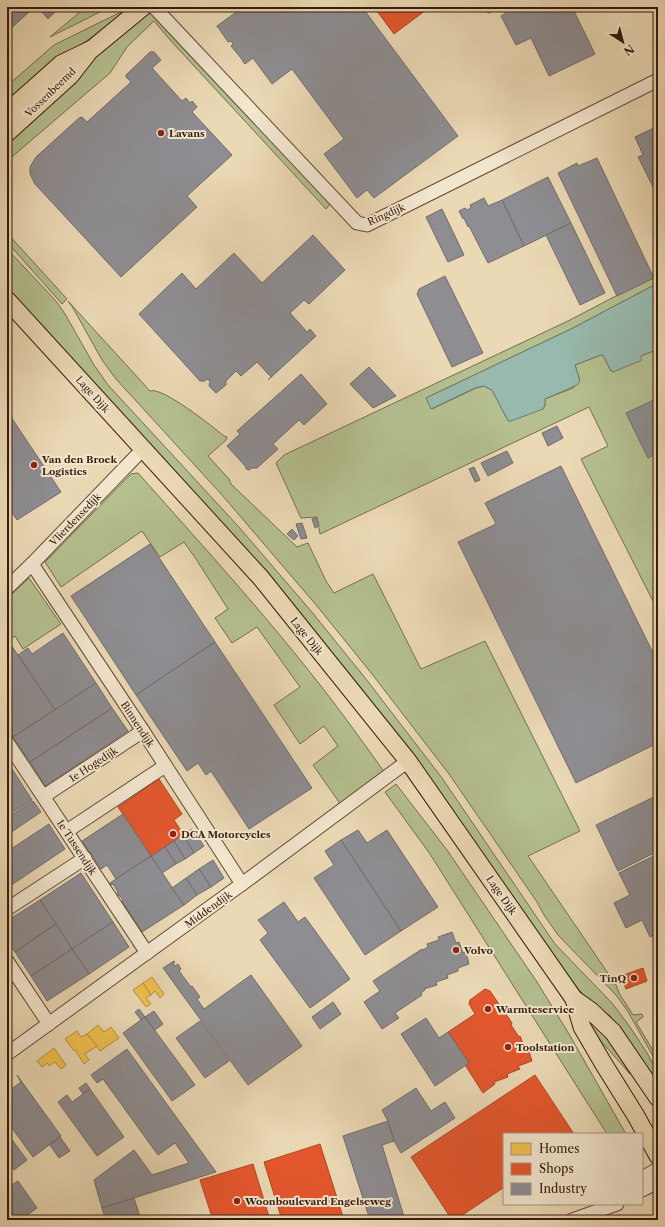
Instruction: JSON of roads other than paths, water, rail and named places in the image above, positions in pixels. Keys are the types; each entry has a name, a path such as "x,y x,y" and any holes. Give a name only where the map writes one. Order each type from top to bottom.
{"main road":[{"name":"Vossenbeemd","path":"7,133 70,76 92,49 143,7"},
{"name":"Vossenbeemd","path":"7,112 61,64 92,49"},
{"name":"Lage Dijk","path":"7,300 261,578 408,761 574,1000 582,1026 658,1156"},
{"name":"Lage Dijk","path":"574,1000 591,1011 613,1032 658,1098"}],"street":[{"name":"Ringdijk","path":"154,7 356,223 368,224 658,80"},
{"name":"Vlierdensedijk","path":"7,588 143,449"},
{"name":"Binnendijk","path":"32,564 242,884"},
{"name":"1e Hogedijk","path":"44,796 143,731"},
{"name":"1e Tussendijk","path":"7,742 147,953"},
{"name":"Middendijk","path":"7,1054 242,884 408,761"},
{"path":"67,831 165,766"},
{"path":"7,909 85,858"},
{"path":"7,961 49,1024"},
{"path":"643,1177 658,1169"},
{"path":"643,1190 658,1182"},
{"path":"569,1220 595,1205"},
{"path":"572,1220 614,1205"}],"water":[{"path":"658,283 658,349 641,356 640,361 613,372 611,371 603,355 575,365 580,381 577,385 545,399 543,409 511,421 508,421 492,390 484,386 475,388 431,409 426,398 573,328"}],"place":[{"name":"Lavans","path":"161,133"},
{"name":"Van den Broek Logistics","path":"34,465"},
{"name":"DCA Motorcycles","path":"173,834"},
{"name":"Volvo","path":"456,950"},
{"name":"TinQ","path":"634,978"},
{"name":"Warmteservice","path":"488,1009"},
{"name":"Toolstation","path":"508,1047"},
{"name":"Woonboulevard Engelseweg","path":"237,1201"}]}
